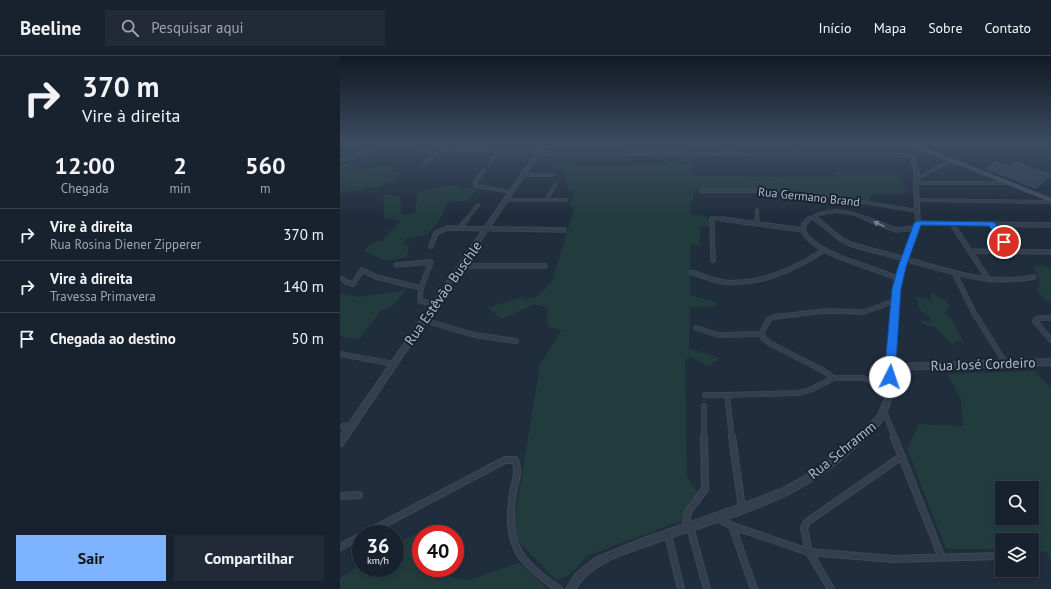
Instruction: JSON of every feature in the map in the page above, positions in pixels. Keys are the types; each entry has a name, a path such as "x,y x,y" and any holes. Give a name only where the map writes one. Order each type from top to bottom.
{"main road":[{"path":"972,168 1051,201"}],"street":[{"name":"Rua Estêvão Buschle","path":"340,442 528,168"},
{"name":"Rua Schramm","path":"571,589 579,576 598,561 773,497 816,473 855,442 877,422 884,411 889,386 894,301 898,279 918,225 916,168"},
{"path":"917,180 938,168"},
{"path":"484,170 475,183 476,186 512,192"},
{"path":"523,175 553,175"},
{"path":"917,180 1009,183"},
{"path":"546,200 555,185"},
{"name":"Rua Germano Brand","path":"701,191 760,191 825,196 917,211"},
{"path":"506,200 566,200"},
{"path":"917,200 1051,201"},
{"path":"460,228 478,205"},
{"path":"756,210 757,223"},
{"path":"803,230 805,222 813,217 828,212 842,211 856,214 894,230 903,230 918,225 1051,225"},
{"path":"813,217 845,242 905,259 989,280 1023,280 1034,277"},
{"path":"713,260 712,219 717,218 803,230 809,239 824,250 882,270 898,279"},
{"path":"952,224 989,280"},
{"path":"991,224 1011,251"},
{"path":"431,246 435,235 441,230 460,228 564,230"},
{"path":"691,272 721,282 738,282 759,278 798,266 809,261 824,250"},
{"path":"970,251 1051,252"},
{"path":"396,265 431,262 422,288 420,301 435,304"},
{"path":"461,266 546,266"},
{"path":"343,279 346,282 353,284 357,280 362,270 376,277 422,288"},
{"path":"954,272 972,311 1006,364"},
{"path":"834,378 822,370 765,340 762,334 766,322 775,316 819,311 864,312 894,301"},
{"path":"1051,318 1039,318 1035,320 1039,327 1051,340"},
{"path":"424,320 474,335 516,341"},
{"path":"696,328 719,335 762,334"},
{"path":"340,354 394,364"},
{"name":"Rua José Cordeiro","path":"890,367 1051,362"},
{"path":"705,395 798,393 810,390 834,378 863,378 889,386"},
{"path":"727,395 734,458 742,508"},
{"path":"704,406 705,489 690,508 686,518 707,589"},
{"path":"884,411 942,558"},
{"path":"340,427 352,424"},
{"path":"831,589 809,552 804,528 807,522 902,456"},
{"path":"382,525 505,460 515,460 518,467 510,525 514,545 529,566 549,583 559,589"},
{"path":"340,496 359,495"},
{"path":"716,517 732,526 809,552 893,559 995,556"},
{"path":"732,526 754,589"},
{"path":"668,535 681,589"},
{"path":"340,547 352,541"}],"green space":[{"path":"340,168 351,168 349,170 392,168 391,172 402,172 393,180 378,188 367,187 351,192 340,192"},
{"path":"550,168 692,168 692,176 837,177 836,172 897,172 906,188 903,194 871,194 869,202 825,195 782,191 694,189 693,200 690,201 690,214 709,217 709,227 701,227 699,245 690,245 690,295 715,302 716,307 690,307 689,349 721,358 707,366 690,356 685,362 687,478 699,494 690,502 684,520 589,555 566,577 555,579 520,543 516,532 515,518 540,364 562,330 547,326 548,308 534,304 502,319 487,308 522,297 524,300 536,297 552,282 574,209 570,205 575,191 568,191 563,169"},
{"path":"460,185 458,189 472,187 477,190 468,201 448,202 438,223 429,232 424,235 407,238 402,245 409,246 407,257 386,261 364,251 371,243 382,241 400,221 384,218 383,195 400,196 402,215 415,213 418,192"},
{"path":"1033,266 1044,266 1051,268 1051,302 1045,300 1036,290 1040,284 1038,275"},
{"path":"406,290 392,306 381,310 360,339 343,338 340,335 340,293 358,297"},
{"path":"931,293 934,293 941,299 946,300 949,306 945,313 951,317 963,341 954,341 953,346 936,327 922,324 920,320 932,322 929,316 920,310 916,297 931,300"},
{"path":"1034,371 1051,388 1051,563 1046,552 1039,551 1039,533 995,533 995,549 946,549 907,449 919,424 963,426 961,399 947,374"},
{"path":"412,536 412,577 451,577 466,581 519,563 547,589 340,589 340,578 352,571 352,577 404,577 404,541"}],"building":[{"path":"1037,168 1051,173 1051,177 1036,190 983,169"}],"route":[{"path":"890,377 896,289 906,254 918,223 991,224 1004,242"}]}
